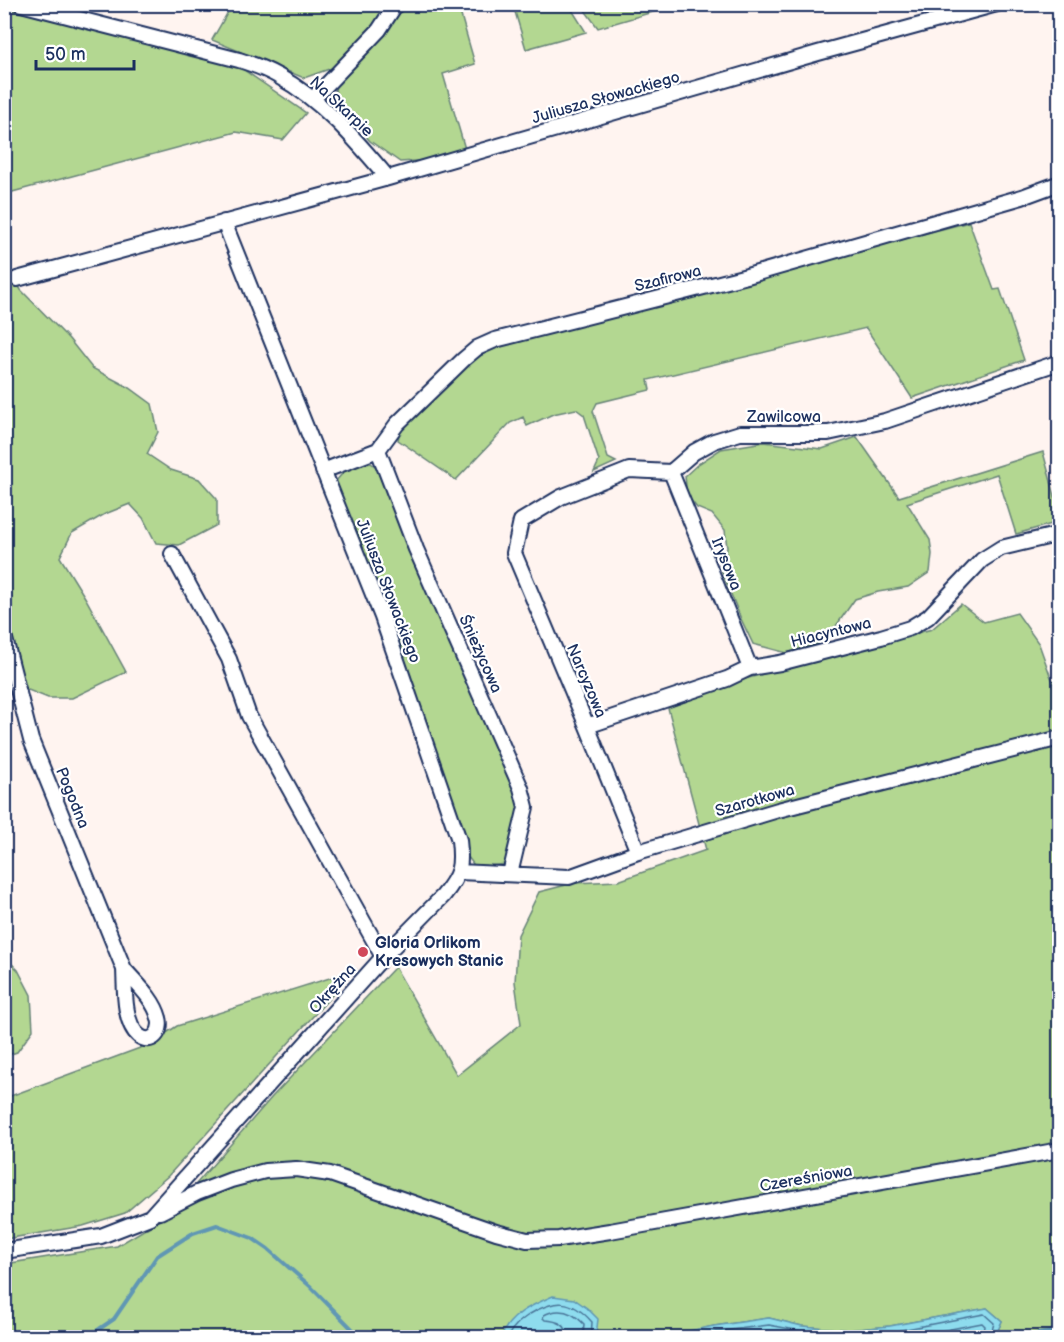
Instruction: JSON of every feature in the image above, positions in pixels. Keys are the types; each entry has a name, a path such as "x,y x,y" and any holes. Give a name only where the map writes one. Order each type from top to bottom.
{"street":[{"name":"Na Skarpie","path":"21,4 199,49 258,66 277,75 313,99 387,178"},
{"path":"313,99 379,30 396,4"},
{"name":"Juliusza Słowackiego","path":"17,279 387,178 807,56 997,4"},
{"name":"Szafirowa","path":"378,450 397,424 464,359 477,348 495,340 747,276 1022,197 1059,183"},
{"name":"Juliusza Słowackiego","path":"224,222 382,617 459,840 461,857 459,872"},
{"name":"Zawilcowa","path":"671,472 694,452 714,441 740,433 828,434 885,421 1059,362"},
{"path":"323,471 378,450"},
{"name":"Śnieżycowa","path":"378,450 416,549 521,788 526,807 510,874"},
{"name":"Narcyzowa","path":"638,852 514,553 521,521 561,497 629,470 671,472"},
{"name":"Irysowa","path":"671,472 750,668"},
{"name":"Hiacyntowa","path":"587,726 727,679 750,668 882,637 910,628 928,617 982,560 1001,548 1059,534"},
{"path":"172,554 230,659 249,716 383,957 443,896 459,872"},
{"name":"Pogodna","path":"4,635 31,740 124,969"},
{"name":"Szarotkowa","path":"459,872 569,877 638,852 778,810 1059,738"},
{"name":"Okrężna","path":"4,1251 100,1236 150,1217 383,957"},
{"name":"Czereśniowa","path":"150,1217 197,1193 231,1180 265,1171 296,1169 330,1174 496,1232 527,1240 559,1239 610,1232 1059,1150"}],"green space":[{"path":"232,5 391,5 367,37 332,68 304,78 212,40"},
{"path":"404,5 458,5 475,64 443,74 465,149 430,160 400,162 370,141 337,104 335,87 345,68"},
{"path":"513,5 569,5 586,32 526,49"},
{"path":"581,5 677,5 598,28"},
{"path":"5,8 241,68 306,113 283,140 236,132 5,194"},
{"path":"969,222 994,290 1000,289 1024,360 912,398 866,328 648,380 650,390 597,403 593,411 608,458 616,462 594,472 599,461 584,415 576,409 553,414 527,426 523,417 510,423 456,480 398,440 400,430 445,384 482,354 496,346"},
{"path":"4,261 21,290 69,339 92,368 130,388 152,404 158,432 147,454 171,470 199,479 217,499 217,525 179,545 156,543 143,518 130,504 105,514 72,533 60,557 126,672 72,698 48,698 8,682 5,676"},
{"path":"857,437 899,497 1043,452 1059,511 1059,522 1016,534 997,474 907,503 930,540 932,554 930,572 908,587 855,599 836,626 817,644 787,653 753,644 722,572 727,548 725,530 712,514 697,508 687,495 685,476 698,464 721,449 764,442 822,449"},
{"path":"371,463 382,472 520,801 515,832 506,864 476,868 468,857 467,841 459,817 336,481 347,468"},
{"path":"961,604 984,622 1017,613 1039,644 1050,675 1060,694 1059,1337 995,1337 1002,1321 987,1308 890,1326 849,1330 802,1326 769,1318 714,1326 658,1338 609,1334 604,1338 5,1338 5,1264 117,1246 159,1221 196,1184 272,1097 395,967 457,1075 521,1024 515,982 518,935 539,892 574,883 618,881 706,850 668,708 741,680 932,629"},
{"path":"5,957 18,970 31,995 33,1030 17,1052 5,1056"},
{"path":"355,970 168,1176 125,1213 83,1226 5,1239 5,1098 148,1045 177,1026"}],"water":[{"path":"553,1296 574,1299 598,1319 595,1338 562,1337 539,1333 528,1337 501,1337 515,1317 529,1307"},
{"path":"987,1308 1002,1321 995,1337 659,1337 769,1318 802,1326 849,1330 890,1326"}],"waterway":[{"path":"86,1338 114,1319 157,1256 193,1233 217,1225 252,1238 268,1249 310,1286 361,1338"},
{"path":"1016,1338 1060,1330"}],"place":[{"name":"Gloria Orlikom Kresowych Stanic","path":"363,952"}]}
